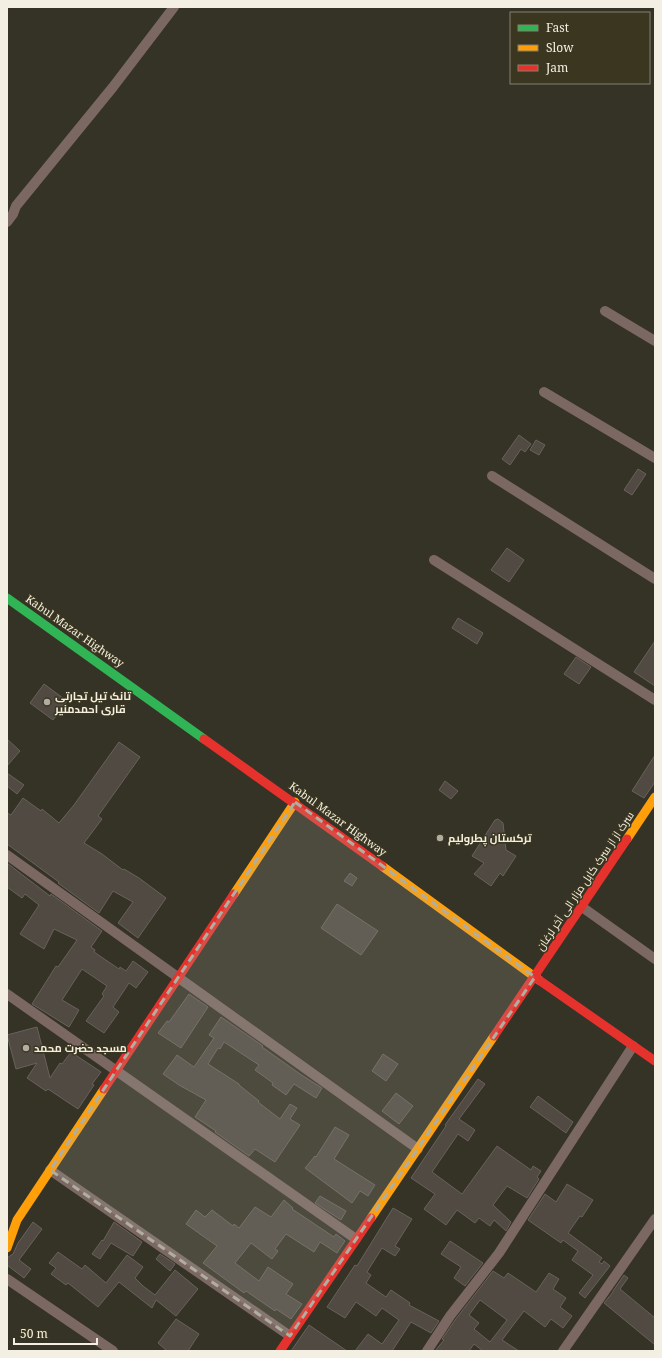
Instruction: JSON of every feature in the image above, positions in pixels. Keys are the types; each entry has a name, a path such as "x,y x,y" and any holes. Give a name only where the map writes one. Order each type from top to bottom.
{"main road":[{"name":"Kabul Mazar Highway","path":"7,598 295,802 535,977 655,1061"},
{"name":"سرک از از سرک کابل مزار الی آخر لرغان","path":"280,1351 535,977 655,797"},
{"path":"7,1248 17,1220 295,802"}],"street":[{"path":"7,222 13,214 16,206 113,87 174,7"},
{"path":"605,311 655,341"},
{"path":"544,392 655,458"},
{"path":"492,476 655,579"},
{"path":"434,560 655,700"},
{"path":"7,855 418,1149"},
{"path":"582,907 655,958"},
{"path":"7,994 356,1239"},
{"path":"427,1351 450,1316 499,1253 633,1046"},
{"path":"50,1170 290,1336"},
{"path":"563,1351 655,1219"},
{"path":"7,1279 113,1351"}],"highlighted area":[{"path":"295,802 535,977 290,1336 50,1170"}],"building":[{"path":"519,435 531,444 525,452 521,449 510,465 502,459"},
{"path":"536,440 545,445 539,455 530,450"},
{"path":"638,469 646,474 632,495 624,490"},
{"path":"507,548 524,560 509,582 491,570"},
{"path":"458,618 483,633 477,644 452,628"},
{"path":"655,641 655,686 634,672"},
{"path":"576,657 591,667 579,684 564,674"},
{"path":"44,684 67,701 53,720 30,703"},
{"path":"7,739 20,751 7,766"},
{"path":"119,742 140,757 98,816 102,819 84,843 102,854 123,870 124,869 139,878 166,898 138,938 118,923 133,902 113,891 99,913 7,844 7,813 11,815 23,798 41,811 42,809 59,823 74,805"},
{"path":"655,755 655,782 644,798 632,791"},
{"path":"7,773 24,785 17,794 7,786"},
{"path":"445,781 458,791 451,799 439,790"},
{"path":"498,819 503,823 506,850 516,856 503,876 500,873 491,886 474,874 484,863 472,856 495,820"},
{"path":"7,863 50,896 51,894 102,931 91,947 95,950 94,952 119,969 120,967 126,971 133,961 148,972 136,988 129,983 113,1007 119,1012 104,1033 86,1021 104,996 102,994 107,986 82,969 62,1000 79,1010 69,1027 32,1004 56,966 58,967 77,940 54,929 44,949 20,934 39,905 25,894 22,898 7,887"},
{"path":"350,873 357,878 352,886 344,881"},
{"path":"337,904 378,931 361,955 321,928"},
{"path":"189,994 208,1007 181,1048 158,1033 167,1021 169,1022"},
{"path":"221,1017 322,1088 316,1098 294,1084 286,1095 255,1070 259,1065 224,1042 220,1049 218,1048 208,1064 239,1084 259,1101 258,1102 280,1119 290,1104 297,1108 290,1119 300,1125 275,1162 255,1149 249,1156 195,1117 206,1100 163,1074 177,1055 194,1067 214,1038 209,1035"},
{"path":"37,1027 50,1078 60,1063 62,1064 71,1052 101,1072 92,1084 94,1085 78,1109 48,1089 46,1091 27,1078 37,1063 16,1069 7,1035"},
{"path":"383,1054 398,1064 386,1081 372,1071"},
{"path":"478,1079 485,1084 459,1119 475,1130 468,1141 458,1134 432,1172 462,1194 497,1146 531,1170 533,1166 541,1171 537,1177 539,1179 527,1198 507,1186 493,1205 511,1222 506,1231 494,1220 490,1226 479,1218 475,1223 457,1210 446,1225 424,1209 435,1194 411,1178 446,1126 445,1125"},
{"path":"396,1093 413,1106 399,1124 382,1111"},
{"path":"538,1096 573,1122 566,1133 530,1107"},
{"path":"335,1127 349,1135 334,1159 375,1185 368,1196 360,1191 352,1203 305,1168 315,1156 316,1157"},
{"path":"567,1184 593,1200 582,1217 580,1216 568,1233 602,1258 599,1262 602,1264 604,1261 610,1266 585,1298 579,1293 593,1275 572,1260 578,1251 563,1240 561,1243 528,1220 545,1194 556,1202"},
{"path":"320,1196 346,1211 341,1220 315,1203"},
{"path":"284,1200 293,1208 292,1209 334,1237 336,1234 345,1241 337,1253 320,1242 314,1252 286,1234 275,1249 278,1251 272,1259 251,1243 235,1263 259,1281 268,1267 293,1284 286,1294 302,1304 291,1319 276,1309 275,1311 246,1291 244,1293 203,1263 217,1246 186,1224 196,1210 205,1217 212,1210 233,1226 234,1224 239,1228 255,1207 271,1217"},
{"path":"393,1208 412,1219 395,1246 400,1249 395,1256 382,1248 367,1272 371,1275 366,1283 386,1297 391,1290 410,1303 409,1305 439,1321 431,1333 411,1322 392,1351 355,1351 368,1334 382,1344 399,1320 382,1308 376,1316 356,1302 345,1318 327,1307 355,1265 357,1266"},
{"path":"33,1222 42,1229 19,1260 31,1269 24,1278 7,1265 7,1258 13,1254 18,1243"},
{"path":"114,1222 142,1242 133,1256 111,1243 100,1259 92,1254 102,1240 103,1241"},
{"path":"450,1241 483,1263 465,1286 454,1278 461,1267 441,1254"},
{"path":"58,1252 82,1269 85,1265 106,1283 127,1255 143,1267 135,1278 155,1295 175,1270 198,1289 176,1316 156,1300 152,1308 119,1282 98,1307 68,1283 66,1285 51,1274 56,1268 49,1263"},
{"path":"160,1254 175,1264 170,1271 156,1259"},
{"path":"493,1271 504,1278 508,1273 536,1292 549,1273 559,1279 553,1289 566,1298 560,1307 572,1316 563,1328 551,1319 545,1327 524,1311 502,1340 519,1351 483,1351 474,1344 469,1351 435,1351 444,1340 442,1339","holes":["480,1300 507,1320 490,1342 474,1329 479,1323 469,1315"]},
{"path":"624,1275 628,1278 620,1289 655,1318 655,1345 604,1303"},
{"path":"176,1319 199,1334 188,1351 167,1351 158,1343"},
{"path":"309,1325 347,1351 291,1351"}],"traffic: fast":[{"path":"7,598 204,739"}],"traffic: slow":[{"path":"627,839 655,797"},
{"path":"234,894 295,802"},
{"path":"382,866 539,980"},
{"path":"371,1218 494,1036"},
{"path":"7,1248 17,1220 104,1089"}],"traffic: jam":[{"path":"204,739 382,866"},
{"path":"494,1036 627,839"},
{"path":"104,1089 234,894"},
{"path":"539,980 655,1061"},
{"path":"280,1351 371,1218"}],"place":[{"name":"تانک تیل تجارتی قاری احمدمنیر","path":"47,702"},
{"name":"ترکستان پطرولیم","path":"440,838"},
{"name":"مسجد حضرت محمد","path":"26,1048"}]}
